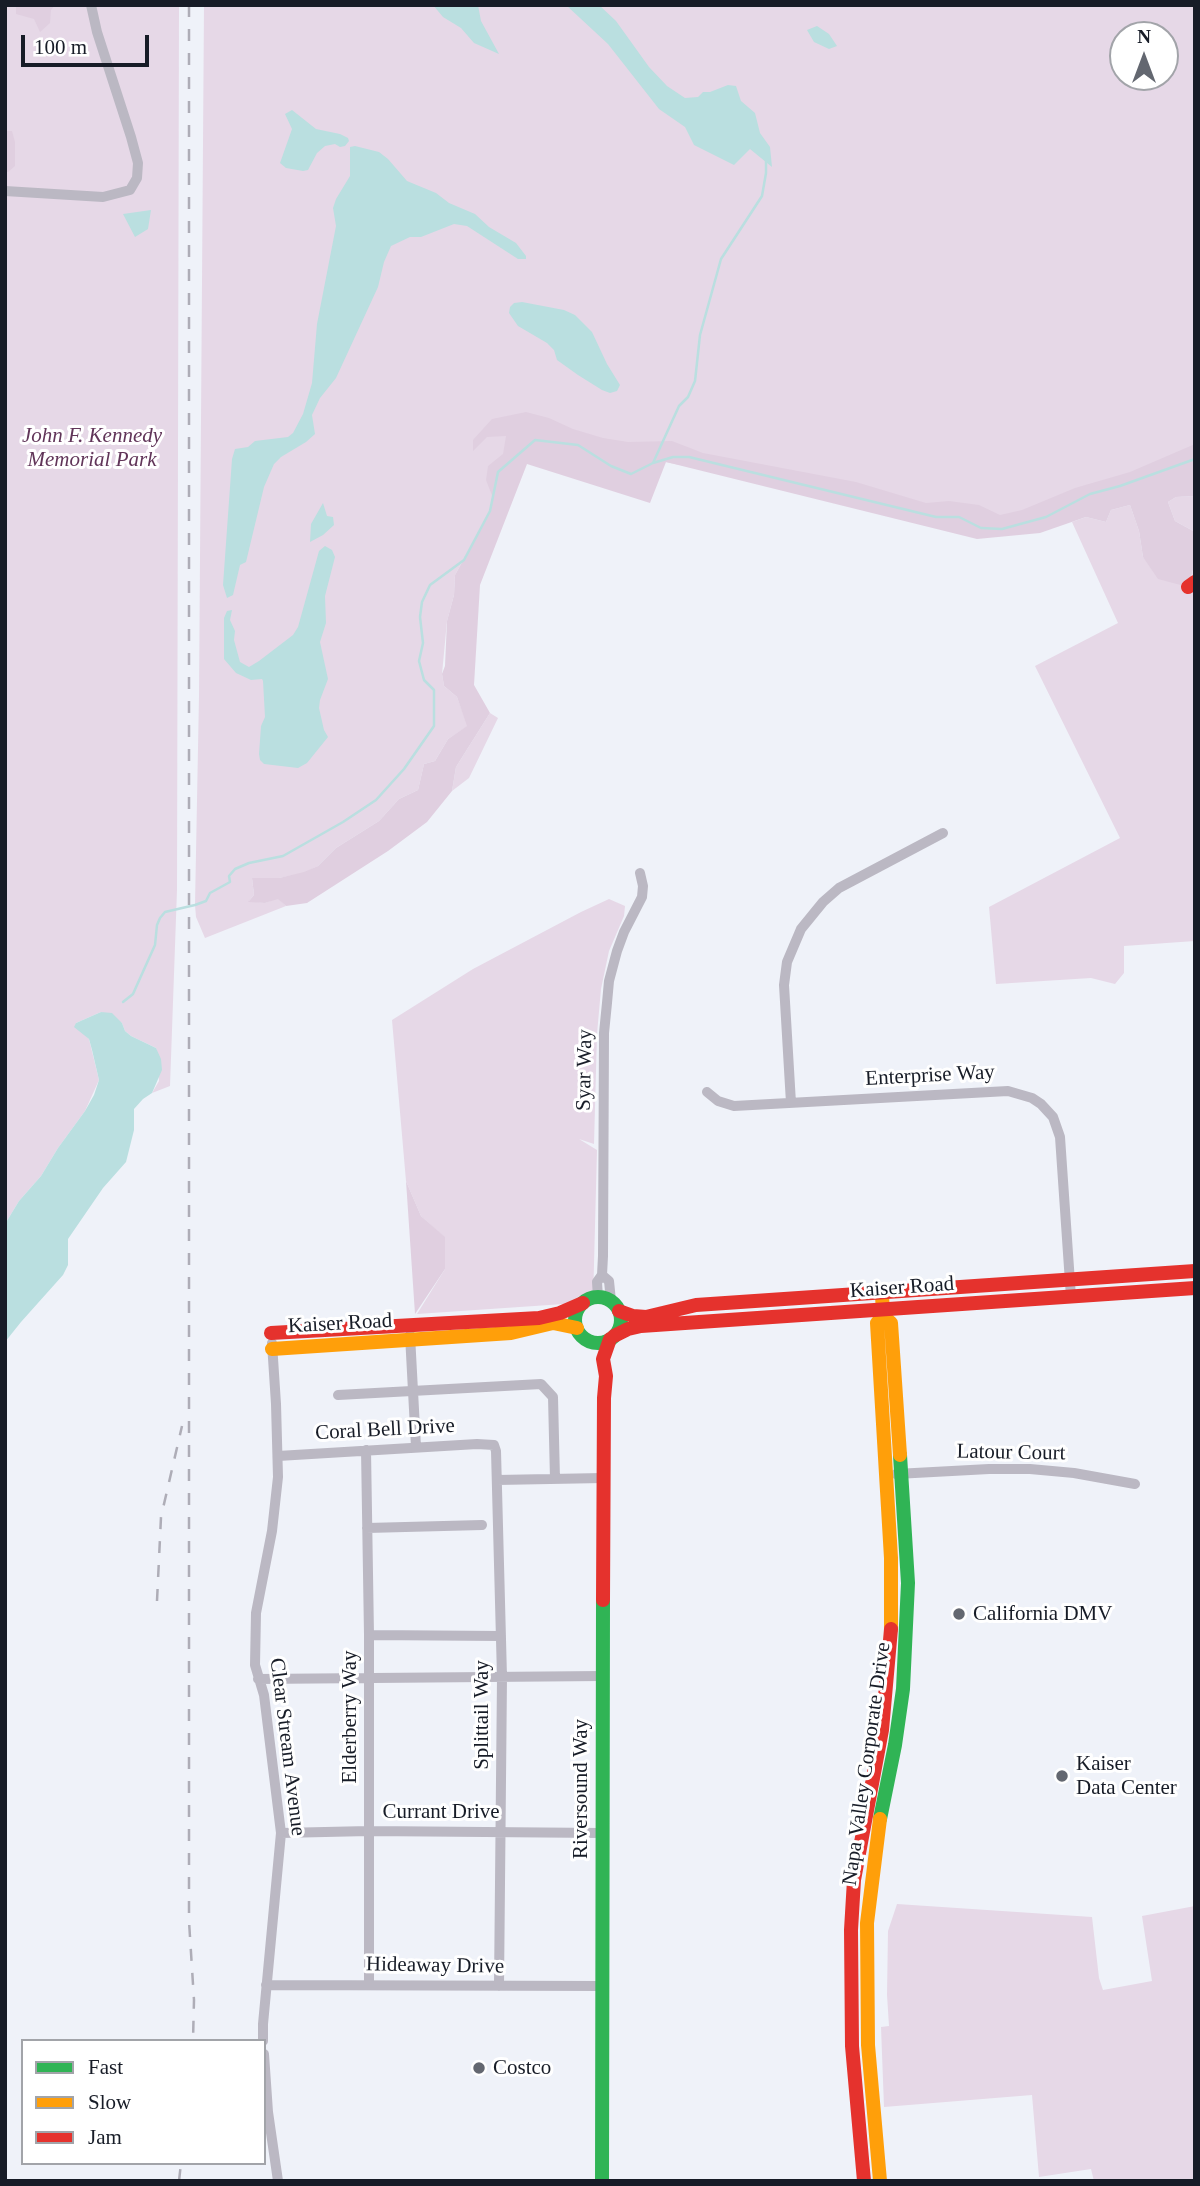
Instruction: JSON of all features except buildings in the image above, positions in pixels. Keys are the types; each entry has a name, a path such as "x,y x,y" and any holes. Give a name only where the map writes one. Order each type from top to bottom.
{"street":[{"path":"5,191 103,197 130,190 137,178 138,163 91,5"},
{"path":"791,1103 784,985 787,962 801,929 839,888 943,833"},
{"name":"Syar Way","path":"609,1303 597,1282 603,1275 604,1033 611,972 624,932 642,897 640,873"},
{"name":"Enterprise Way","path":"707,1092 718,1101 734,1106 1007,1091 1032,1098 1053,1117 1060,1137 1071,1297"},
{"name":"Kaiser Road","path":"609,1303 633,1316 646,1317 696,1305 1195,1271"},
{"name":"Kaiser Road","path":"612,1337 641,1326 883,1312 1195,1288"},
{"name":"Napa Valley Corporate Drive","path":"880,2181 871,2085 866,1958 871,1881 895,1745 904,1675 908,1583 891,1324 883,1312 882,1294"},
{"path":"583,1303 609,1303 620,1324 612,1337 596,1342 580,1332 576,1313 583,1303"},
{"name":"Kaiser Road","path":"271,1333 539,1318 583,1303"},
{"name":"Napa Valley Corporate Drive","path":"864,2181 852,2046 850,1958 854,1880 881,1730 891,1637 891,1558 877,1323 883,1312"},
{"name":"Kaiser Road","path":"272,1349 411,1342 510,1333 553,1323 580,1332"},
{"path":"410,1325 416,1447"},
{"name":"Riversound Way","path":"580,1332 593,1356 604,1398"},
{"name":"Clear Stream Avenue","path":"264,2039 262,2024 281,1833 264,1695 256,1665 257,1613 276,1501 278,1456 271,1333"},
{"name":"Riversound Way","path":"602,2181 601,1833 606,1376 603,1359 612,1337"},
{"path":"338,1395 541,1384 553,1397 555,1479"},
{"name":"Coral Bell Drive","path":"278,1456 494,1445"},
{"name":"Splittail Way","path":"494,1445 502,1677 499,1986"},
{"name":"Elderberry Way","path":"366,1450 369,1984"},
{"name":"Latour Court","path":"886,1475 1030,1469 1074,1473 1135,1484"},
{"path":"497,1480 603,1478"},
{"path":"367,1528 482,1525"},
{"path":"369,1635 501,1636"},
{"path":"258,1679 602,1676"},
{"name":"Currant Drive","path":"281,1833 601,1833"},
{"path":"854,1880 871,1881"},
{"name":"Hideaway Drive","path":"266,1985 603,1986"},
{"path":"266,2083 278,2181"}],"green space":[{"name":"John F. Kennedy Memorial Park","path":"5,5 179,5 177,890 170,1086 152,1093 159,1081 156,1048 131,1036 122,1023 101,1012 76,1023 89,1039 99,1080 85,1111 5,1224"},
{"path":"204,5 1195,5 1195,459 1020,523 911,510 578,445 498,472 490,511 455,575 454,595 447,621 442,674 444,686 457,697 468,726 448,739 435,761 424,764 418,790 399,799 379,821 336,848 318,866 304,873 279,878 252,878 254,895 249,901 265,903 278,898 286,906 205,938 196,917"},
{"path":"1195,496 1195,532 1175,521 1168,502 1176,497"},
{"path":"1130,505 1139,531 1143,557 1188,587 1195,563 1195,941 1124,946 1124,973 1115,984 1091,978 996,984 989,907 1120,838 1035,666 1118,623 1072,522 1086,517 1106,522 1111,510"},
{"path":"490,713 498,718 469,778 452,791 456,767"},
{"path":"609,899 625,906 624,916 609,951 601,989 594,1144 579,1139 597,1150 593,1302 417,1314 445,1269 445,1238 421,1216 406,1181 392,1020 473,969"},
{"path":"897,1904 1092,1917 1099,1978 1103,1990 1152,1981 1142,1916 1195,1906 1195,2181 1094,2181 1091,2169 1039,2177 1032,2095 884,2107 881,2027 889,2026 888,1931"}],"shaded area":[{"path":"16,5 55,5 51,10 50,23 40,32 34,19 16,14"},
{"path":"433,5 478,5 481,21 499,54 474,43 461,28 443,17"},
{"path":"566,5 599,5 616,21 649,67 667,86 685,98 698,97 703,92 728,85 736,86 741,101 755,113 760,133 770,147 772,167 750,149 734,165 694,145 685,127 659,109 608,44"},
{"path":"817,26 829,34 837,46 829,49 814,42 807,30"},
{"path":"292,110 316,129 340,134 349,141 345,146 325,146 317,153 308,170 286,168 280,163 292,129 285,114"},
{"path":"5,131 12,131 15,142 15,166 8,172 5,172"},
{"path":"350,147 379,152 407,181 475,214 489,227 516,243 526,259 518,259 467,226 454,224 421,237 410,237 391,246 378,287 336,378 320,398 312,415 315,434 274,464 264,487 246,562 240,565 233,595 227,598 223,585 232,459 235,449 248,447 255,441 288,437 303,414 312,383 317,324 336,226 333,208 350,176"},
{"path":"151,210 148,229 135,237 123,214"},
{"path":"514,303 564,310 575,315 592,332 620,385 617,391 610,393 602,390 578,375 557,360 554,350 547,343 518,326 509,313 510,307"},
{"path":"526,412 603,438 628,442 672,441 703,453 856,482 926,503 949,501 979,505 1000,515 1022,510 1075,488 1130,472 1195,444 1195,496 1176,497 1168,502 1175,521 1195,532 1195,563 1188,587 1158,579 1143,557 1139,531 1130,505 1111,510 1106,522 1086,517 1040,533 977,539 666,462 650,503 527,464 480,585 474,685 490,713 456,767 452,791 427,822 388,851 307,903 286,906 278,899 265,903 248,902 254,895 252,878 279,878 318,866 336,848 379,821 399,799 418,790 424,764 435,761 448,739 467,726 457,697 444,686 442,674 445,666 447,621 454,595 455,575 490,511 493,498 486,480 488,466 503,454 506,436 487,437 473,451 473,440 492,419"},
{"path":"323,503 327,516 333,517 334,525 310,542 311,524"},
{"path":"325,546 332,550 335,557 325,596 326,623 320,642 328,679 319,708 328,737 307,763 298,768 264,764 259,754 261,726 265,717 263,681 251,680 236,673 224,659 224,618 227,611 232,610 230,620 235,631 234,640 240,662 249,667 259,661 293,635 298,627 319,551"},
{"path":"101,1012 112,1013 131,1036 156,1048 162,1070 152,1093 134,1109 134,1130 126,1162 103,1188 68,1239 68,1265 63,1275 5,1342 5,1224 19,1201 41,1176 94,1095 99,1080 89,1039 74,1027 76,1023"},
{"path":"406,1181 421,1216 445,1237 445,1269 415,1314"}],"waterway":[{"path":"653,463 679,406 688,397 695,381 700,335 721,259 762,196 766,160"},
{"path":"123,1002 133,994 155,945 157,925 165,912 206,901 210,893 230,882 229,876 235,869 249,863 283,856 343,822 376,800 404,769 434,726 434,690 424,680 419,661 423,643 420,617 422,602 430,585 464,560 490,511 498,472 535,440 578,445 611,466 631,474 673,457 689,457 936,517 959,517 981,528 1002,529 1046,517 1090,494 1195,459"}],"railway":[{"path":"189,5 189,1921 194,2000 193,2039"},
{"path":"157,1601 161,1517 182,1426"},
{"path":"179,2181 181,2165"}],"traffic: fast":[{"path":"598,1297 614,1304 621,1320 614,1336 598,1343 582,1336 575,1320 582,1304 598,1297"},
{"path":"880,1819 903,1689 908,1583 900,1455"},
{"path":"602,2181 603,1600"}],"traffic: slow":[{"path":"882,1294 883,1316 877,1323 891,1558 891,1629"},
{"path":"883,1316 891,1323 900,1455"},
{"path":"272,1349 511,1333 553,1323 577,1328"},
{"path":"880,1819 867,1923 868,2045 880,2181"}],"traffic: jam":[{"path":"1188,587 1195,582"},
{"path":"619,1311 646,1317 696,1305 1195,1271"},
{"path":"614,1336 641,1326 1195,1288"},
{"path":"271,1333 539,1318 583,1303"},
{"path":"603,1600 606,1376 603,1359 610,1339"},
{"path":"864,2181 852,2046 851,1930 854,1880 882,1730 891,1629"}],"place":[{"name":"California DMV","path":"959,1614"},
{"name":"Kaiser Data Center","path":"1062,1776"},
{"name":"Costco","path":"479,2068"}]}
